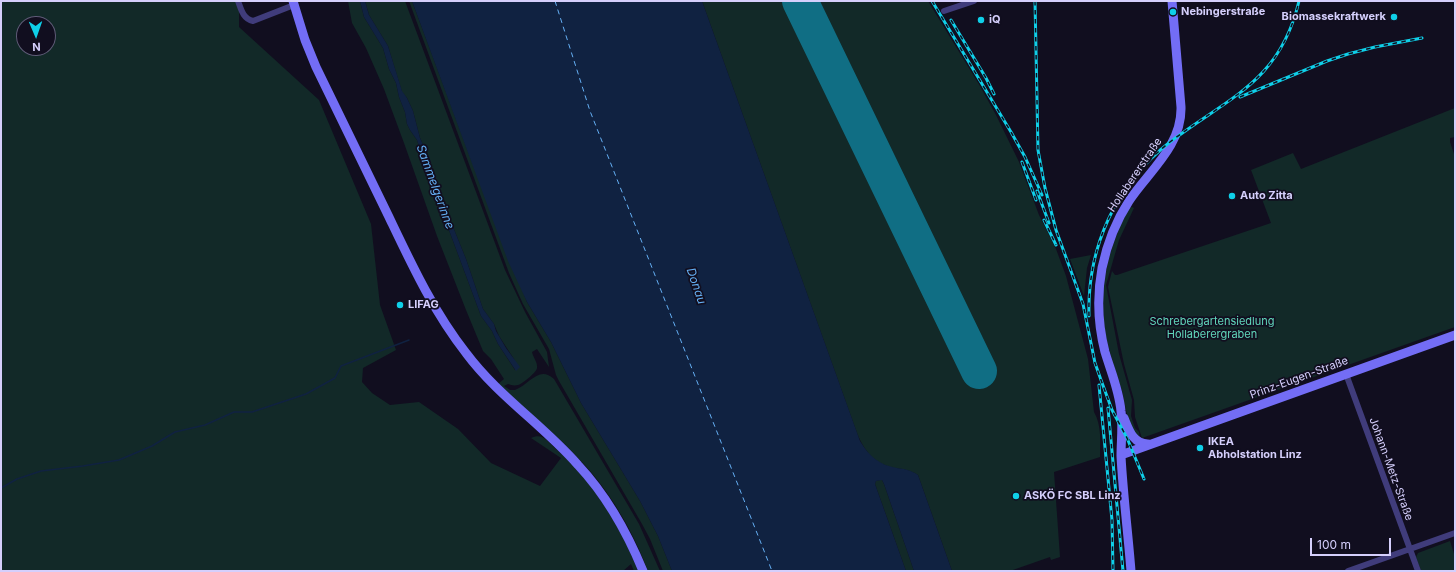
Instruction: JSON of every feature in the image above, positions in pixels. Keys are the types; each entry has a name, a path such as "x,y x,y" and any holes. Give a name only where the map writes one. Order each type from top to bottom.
{"street":[{"path":"238,1 245,17 248,20 253,21 293,3 318,73 409,258 443,320 463,350 487,378 506,398 568,454 587,474 619,521 631,543 643,571"},
{"path":"944,11 974,1"},
{"name":"Hollabererstraße","path":"1131,571 1121,455 1121,411 1118,393 1103,341 1099,315 1100,286 1102,267 1108,245 1120,216 1136,190 1167,152 1179,124 1181,107 1172,1"},
{"name":"Prinz-Eugen-Straße","path":"1121,455 1455,335"},
{"name":"Johann-Metz-Straße","path":"1346,374 1418,571"},
{"path":"1121,411 1134,440 1142,444 1152,444"},
{"path":"1348,571 1455,533"}],"green space":[{"path":"1,1 239,1 239,27 319,100 371,224 380,305 396,350 363,368 362,382 372,393 390,405 419,402 458,429 491,463 540,486 561,458 531,438 539,436 545,439 582,475 594,490 614,521 638,571 634,571 631,564 623,571 1,571"},
{"path":"348,1 360,1 364,17 383,48 389,69 396,83 407,124 417,140 481,316 492,331 498,344 515,370 514,359 499,336 494,324 483,309 443,197 436,184 430,160 420,138 413,111 407,98 402,92 388,46 369,15 365,1 405,1 505,270 525,312 547,352 549,367 537,349 532,352 537,366 535,372 518,385 508,384 504,386 510,390 515,390 534,377 544,374 549,375 554,379 639,524 660,571 648,571 628,526 620,512 591,472 560,440 498,384 504,379 491,359 483,351 466,310 437,236 384,89 366,48 352,23"},
{"path":"409,1 412,1 471,159 527,302 551,342 581,403 640,501 658,536 672,571 663,571 642,524 559,381 549,349 523,304 509,273"},
{"path":"702,1 928,1 980,86 1019,162 1039,215 1056,249 1066,276 1088,359 1094,412 1097,417 1099,428 1100,457 1054,472 1060,557 1051,560 1050,557 1010,571 952,571 918,475 881,463 871,456 863,446 857,433"},
{"name":"Schrebergartensiedlung Hollaberergraben","path":"1455,108 1455,137 1450,138 1450,142 1455,157 1455,327 1142,438 1135,417 1134,400 1124,364 1108,287 1112,271 1115,275 1117,275 1271,223 1251,170 1293,153 1301,169"},
{"path":"1129,208 1134,208 1119,240 1106,285 1119,354 1132,400 1131,416 1135,428 1139,432 1140,439 1132,429 1112,360 1104,324 1103,306 1106,273 1110,256 1121,224"},
{"path":"1091,255 1087,268 1084,296 1070,259"},
{"path":"882,480 884,484 914,571 906,571 875,484 876,481"},
{"path":"1450,541 1455,557 1455,571 1421,571 1416,557 1418,553"}],"water":[{"name":"Sammelgerinne","path":"360,1 365,1 369,15 388,46 402,91 413,111 420,138 430,160 436,184 443,197 483,309 494,324 496,331 506,348 520,367 516,371 498,344 492,331 481,316 417,140 407,124 396,83 389,69 383,48 364,17"},
{"name":"Donau","path":"412,1 702,1 860,441 875,459 885,465 905,469 918,475 952,571 914,571 882,480 876,481 875,484 906,571 672,571 658,536 640,501 581,403 551,342 527,302 508,261"}],"waterway":[{"path":"1,488 17,479 41,471 119,460 152,446 175,432 205,425 234,412 252,412 306,394 335,378 341,366 409,340"}],"ferry route":[{"path":"555,1 590,111 772,571"}],"runway":[{"path":"800,1 979,371"}],"railway":[{"path":"932,1 1011,132 1025,157 1042,195"},
{"path":"1035,1 1038,150 1045,188 1056,230 1083,304 1095,363 1112,410 1127,438 1144,479"},
{"path":"1089,316 1093,266 1108,219 1120,197 1134,177 1170,142 1232,99 1250,85 1265,69 1279,51 1290,28 1299,1"},
{"path":"951,20 994,94"},
{"path":"1240,97 1327,61 1348,54 1422,38"},
{"path":"1022,162 1036,200"},
{"path":"1037,191 1049,223"},
{"path":"1044,220 1056,245"},
{"path":"1099,385 1112,520 1113,571"},
{"path":"1108,408 1123,571"}],"place":[{"name":"Nebingerstraße","path":"1173,12"},
{"name":"Biomassekraftwerk","path":"1394,17"},
{"name":"iQ","path":"981,20"},
{"name":"Auto Zitta","path":"1232,196"},
{"name":"LIFAG","path":"400,305"},
{"name":"IKEA Abholstation Linz","path":"1200,448"},
{"name":"ASKÖ FC SBL Linz","path":"1016,496"}]}
